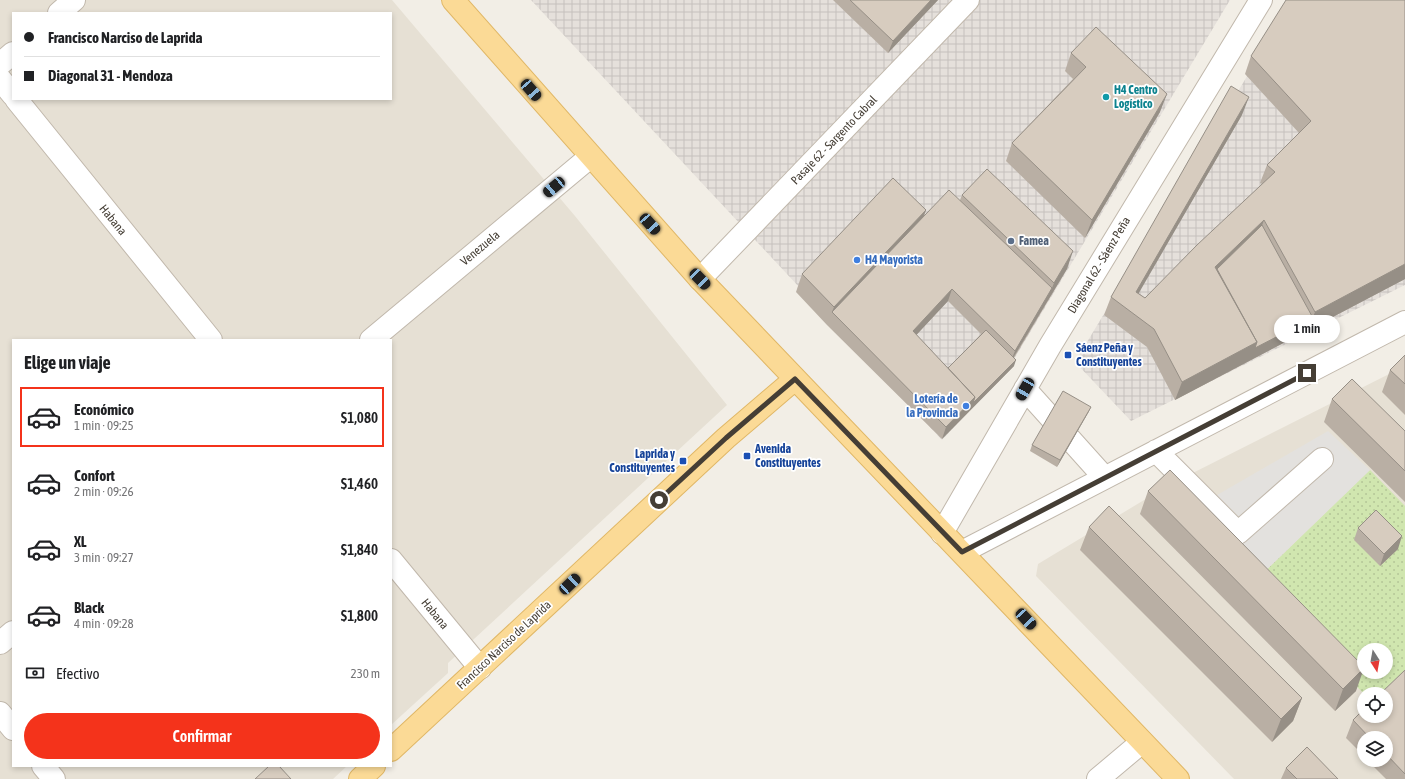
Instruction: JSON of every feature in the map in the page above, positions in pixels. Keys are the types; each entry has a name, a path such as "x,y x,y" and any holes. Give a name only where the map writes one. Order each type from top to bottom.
{"main road":[{"path":"453,0 590,157 700,279 1178,779"},
{"name":"Francisco Narciso de Laprida","path":"392,749 726,438 795,379"},
{"path":"360,779 373,767"}],"street":[{"path":"60,12 74,0"},
{"name":"Pasaje 62 - Sargento Cabral","path":"700,279 968,0"},
{"name":"Diagonal 62 - Sáenz Peña","path":"942,533 1025,389 1262,0"},
{"path":"0,64 12,54"},
{"path":"0,79 12,94"},
{"name":"Habana","path":"17,100 210,339"},
{"name":"Venezuela","path":"372,339 590,157"},
{"path":"962,552 1405,322"},
{"path":"1025,389 1104,478"},
{"path":"1156,451 1238,533 1322,459"},
{"name":"Habana","path":"392,561 480,668"},
{"path":"0,643 12,633"},
{"path":"0,713 12,728"},
{"path":"1098,779 1142,742"},
{"path":"44,767 54,779"}],"shaded area":[{"path":"0,0 392,0 575,216 727,405 448,663 448,673 392,724 392,339 12,339 12,767 346,767 333,779 0,779"},
{"path":"531,0 1230,0 1008,369 942,440"},
{"path":"1293,0 1405,0 1405,285 1131,421 1075,362"},
{"path":"1405,366 1405,779 1234,779 1036,576 1038,564 1169,485"},
{"path":"1328,431 1370,470 1255,581 1186,513"}],"green space":[{"path":"1370,470 1405,506 1405,676 1393,687 1357,687 1255,581"}],"building":[{"path":"850,0 931,0 893,41"},
{"path":"1286,0 1405,0 1405,264 1315,312 1264,220 1215,267 1257,342 1182,382 1154,329 1111,297 1231,86 1249,97 1136,292 1145,298 1197,245 1275,172 1267,165 1311,121 1251,56"},
{"path":"1096,27 1167,94 1092,220 1012,143 1086,67 1071,53"},
{"path":"987,169 1073,251 1054,283 962,195"},
{"name":"H4 Mayorista","path":"893,178 926,210 834,307 802,274"},
{"path":"949,190 1052,288 1015,351 952,289 913,331 975,397 946,427 832,312"},
{"path":"1262,225 1313,318 1255,348 1257,342 1217,269"},
{"path":"986,330 1016,360 973,403 975,397 948,368"},
{"path":"1405,355 1405,384 1390,370"},
{"path":"1352,379 1405,431 1405,471 1332,399"},
{"path":"1063,391 1091,407 1060,460 1032,445"},
{"path":"1170,470 1357,660 1357,675 1343,689 1148,491"},
{"path":"1109,506 1302,698 1281,719 1089,527"},
{"path":"1376,510 1402,536 1384,554 1358,528"},
{"path":"1405,670 1405,774 1393,761 1393,731 1363,731 1353,720 1357,716 1357,723 1393,723 1393,687 1387,687"},
{"path":"1307,747 1338,779 1297,779 1286,768"},
{"path":"268,767 280,767 291,779 255,779"}],"place":[{"name":"H4 Centro Logístico","path":"1106,97"},
{"name":"Famea","path":"1011,241"},
{"name":"H4 Mayorista","path":"857,260"},
{"name":"Sáenz Peña y Constituyentes","path":"1068,355"},
{"name":"Lotería de la Provincia","path":"966,406"},
{"name":"Avenida Constituyentes","path":"747,456"},
{"name":"Laprida y Constituyentes","path":"683,461"}],"route":[{"path":"659,500 726,438 795,379 931,522 962,552 1307,373"}]}
